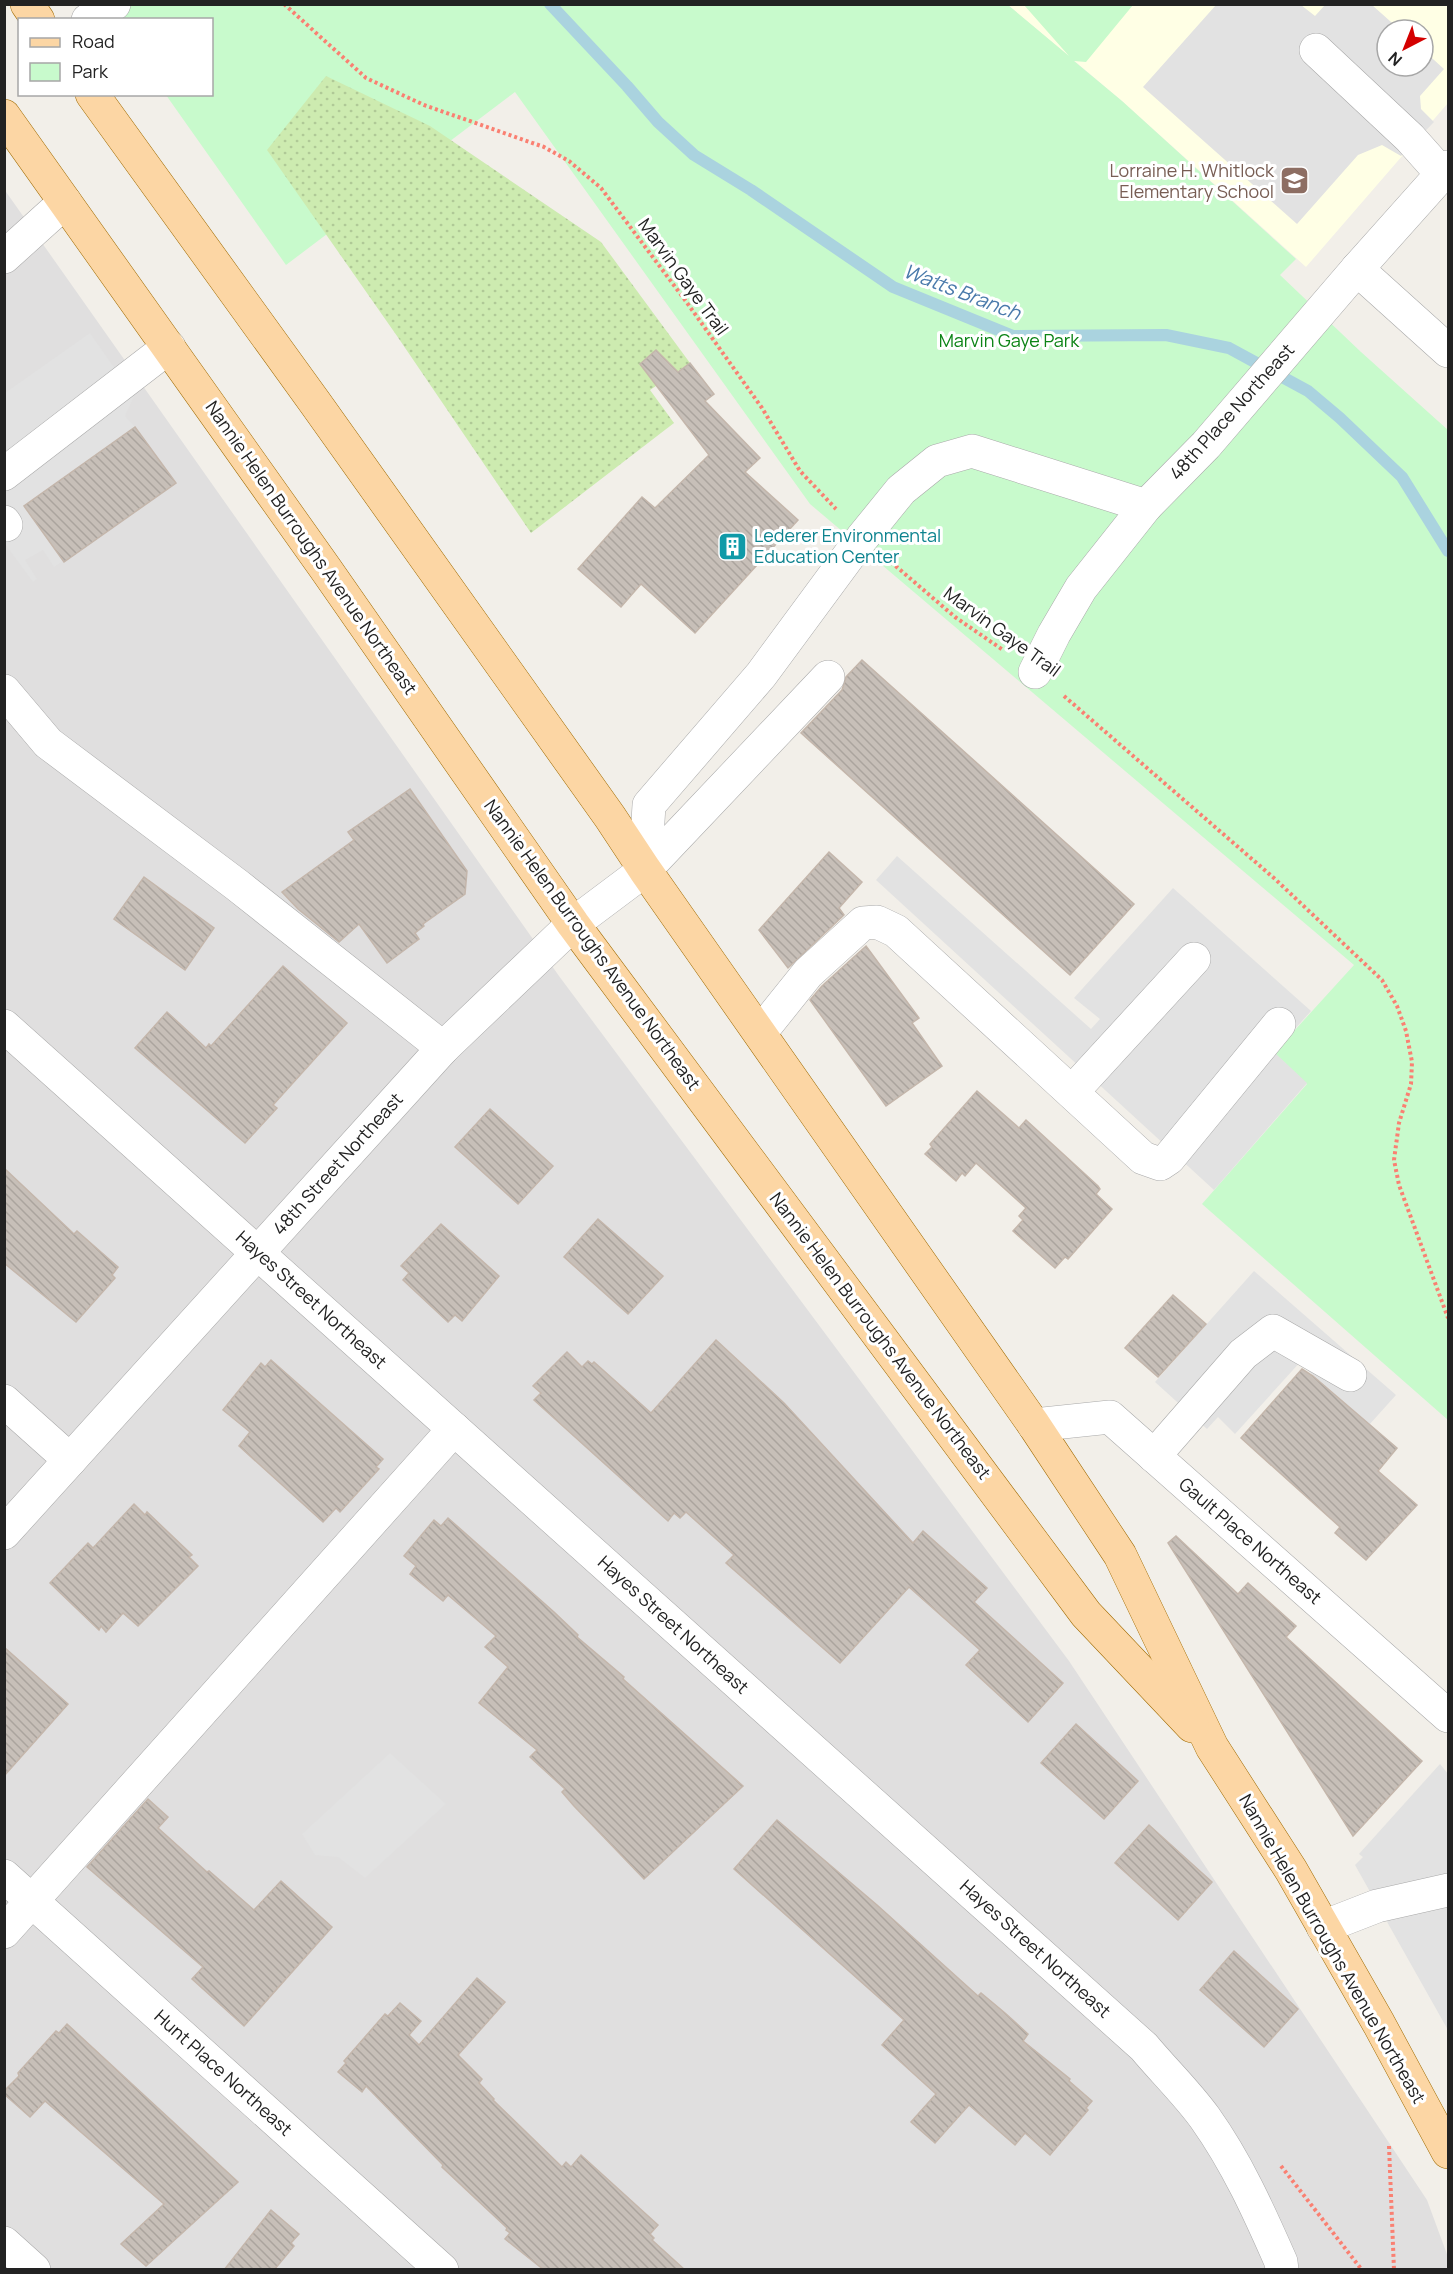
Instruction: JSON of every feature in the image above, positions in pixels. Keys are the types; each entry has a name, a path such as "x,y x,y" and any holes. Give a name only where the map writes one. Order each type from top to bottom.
{"main road":[{"path":"27,4 37,18"},
{"name":"Nannie Helen Burroughs Avenue Northeast","path":"93,96 610,817 1034,1425 1120,1555 1212,1747 1291,1870 1446,2142"},
{"name":"Nannie Helen Burroughs Avenue Northeast","path":"4,116 169,347 573,924 1086,1614 1212,1747"}],"street":[{"path":"91,18 114,4"},
{"path":"1316,50 1445,171"},
{"name":"48th Place Northeast","path":"1035,672 1054,634 1082,588 1146,506 1206,445 1357,269 1445,171"},
{"path":"4,257 65,202"},
{"path":"1357,269 1449,351"},
{"path":"4,474 169,347"},
{"path":"645,870 650,805 761,675 862,538 901,490 928,468 938,461 972,451 1146,506"},
{"name":"48th Street Northeast","path":"4,1533 443,1047 573,924 645,870 828,677"},
{"path":"4,691 48,743 246,892 443,1047"},
{"path":"760,1034 808,973 863,923 877,922 896,930 1143,1158 1160,1164 1169,1158 1279,1024"},
{"path":"1072,1092 1194,959"},
{"name":"Hayes Street Northeast","path":"4,1026 1144,2047 1204,2116 1230,2155 1250,2192 1281,2262 1282,2270"},
{"path":"1154,1456 1243,1354 1273,1331 1350,1375"},
{"path":"4,1401 70,1460"},
{"name":"Gault Place Northeast","path":"1034,1425 1110,1417 1449,1716"},
{"path":"4,1932 454,1429"},
{"name":"Hunt Place Northeast","path":"4,1876 442,2270"},
{"path":"1323,1927 1377,1906 1449,1890"},
{"path":"4,2243 34,2270"}],"path":[{"name":"Marvin Gaye Trail","path":"284,4 366,78 424,105 544,147 569,161 601,188 762,408 800,471 862,538 955,617 1035,672 1275,879 1382,980 1397,1006 1406,1031 1412,1062 1411,1084 1399,1123 1394,1160 1398,1185 1449,1318"},
{"path":"1389,2146 1394,2270"},
{"path":"1277,2162 1362,2270"}],"shaded area":[{"name":"Lorraine H. Whitlock Elementary School","path":"1008,5 1448,5 1448,103 1306,267 1122,101"},
{"path":"1216,5 1301,5 1315,16 1325,5 1372,5 1387,18 1375,18 1375,78 1435,78 1435,61 1444,69 1420,96 1421,109 1434,122 1401,156 1382,145 1358,155 1297,224 1143,87"},
{"path":"4,189 559,976 1069,1661 1427,2200 1448,2257 1448,2269 5,2269"},
{"path":"90,333 134,396 125,416 135,427 24,506 63,561 54,567 43,550 25,560 37,579 33,582 5,544 5,393"},
{"path":"897,856 1091,1029 1100,1019 1074,998 1173,888 1311,1011 1274,1052 1307,1083 1214,1190 876,880"},
{"path":"1254,1271 1396,1395 1369,1425 1306,1369 1310,1365 1302,1360 1235,1434 1218,1417 1207,1429 1155,1382"},
{"path":"390,1753 446,1804 365,1878 338,1857 315,1855 302,1834"},
{"path":"1440,1764 1448,1774 1448,2030 1355,1865 1363,1857 1359,1854"}],"green space":[{"name":"Marvin Gaye Park","path":"102,5 1008,5 1069,56 1024,5 1133,5 1086,62 1074,61 1122,101 1296,259 1280,275 1448,430 1448,1420 1202,1204 1307,1084 1274,1053 1354,965 810,504 515,92 286,265 167,96 213,96 213,18 112,18"},
{"path":"326,76 430,126 601,242 690,363 650,390 674,423 531,533 267,150"}],"building":[{"path":"656,350 678,372 690,363 714,394 705,401 760,458 745,472 798,520 695,633 641,584 621,607 578,569 642,497 655,508 709,455 640,364"},
{"path":"135,427 176,483 64,562 24,506"},
{"path":"862,660 1134,904 1070,975 801,733 842,690 846,677"},
{"path":"410,789 467,871 465,894 423,924 424,926 415,933 419,939 387,963 359,924 339,942 298,909 282,892 354,840 348,832"},
{"path":"829,852 862,882 839,908 844,915 788,968 759,930"},
{"path":"144,877 214,928 185,970 114,919"},
{"path":"866,946 919,1018 912,1023 942,1066 886,1106 810,1000"},
{"path":"283,966 347,1023 273,1105 277,1108 245,1143 135,1048 167,1012 206,1048 209,1044 211,1046"},
{"path":"977,1091 1019,1128 1026,1120 1098,1186 1100,1189 1096,1194 1112,1209 1068,1259 1065,1257 1055,1268 1013,1231 1023,1220 1019,1216 1026,1208 976,1163 965,1176 962,1173 956,1181 925,1154 932,1147 930,1144"},
{"path":"490,1109 553,1166 518,1204 455,1147"},
{"path":"4,1168 74,1234 77,1231 118,1267 112,1275 115,1278 76,1322 4,1263"},
{"path":"598,1219 663,1276 628,1314 564,1257"},
{"path":"441,1224 499,1276 462,1321 455,1315 448,1322 403,1280 409,1273 401,1266"},
{"path":"1173,1295 1206,1324 1158,1377 1125,1348"},
{"path":"716,1340 784,1403 913,1543 923,1531 987,1588 974,1602 1063,1683 1028,1722 966,1665 980,1650 909,1587 840,1663 726,1563 734,1555 686,1512 680,1518 674,1513 668,1521 534,1400 541,1393 533,1386 567,1352 582,1367 588,1361 592,1364 594,1362 651,1413"},
{"path":"271,1360 383,1459 376,1467 379,1469 340,1512 336,1508 323,1522 239,1446 250,1432 223,1410 261,1363 265,1367"},
{"path":"1302,1369 1397,1448 1378,1471 1417,1505 1366,1560 1335,1533 1340,1527 1241,1438"},
{"path":"134,1504 145,1515 147,1512 192,1555 189,1557 198,1566 138,1626 123,1613 106,1632 101,1626 99,1630 50,1583 88,1543 93,1548"},
{"path":"448,1518 743,1786 644,1879 574,1806 562,1792 565,1789 530,1757 537,1750 479,1703 508,1667 485,1647 496,1636 448,1595 443,1601 410,1574 416,1566 404,1556 434,1520 441,1526"},
{"path":"1176,1536 1238,1594 1248,1583 1296,1626 1286,1637 1422,1761 1353,1836 1168,1543"},
{"path":"4,1647 68,1704 4,1776"},
{"path":"1076,1724 1138,1781 1104,1819 1041,1763"},
{"path":"148,1799 168,1817 158,1828 254,1910 281,1881 332,1927 244,2026 192,1979 203,1967 87,1867"},
{"path":"777,1820 877,1905 978,1996 981,1993 1005,2013 1028,2034 1023,2041 1070,2079 1069,2081 1092,2101 1086,2108 1088,2110 1050,2155 1025,2133 1015,2145 969,2105 935,2143 911,2122 936,2094 882,2045 904,2020 734,1869"},
{"path":"1149,1825 1212,1882 1178,1920 1115,1863"},
{"path":"1234,1951 1298,2009 1264,2047 1200,1990"},
{"path":"477,1978 505,2002 458,2055 482,2079 479,2083 493,2100 562,2167 566,2162 571,2167 581,2155 658,2225 650,2234 654,2238 652,2240 685,2270 544,2270 505,2239 510,2233 506,2230 507,2228 442,2167 443,2165 366,2086 362,2092 338,2072 346,2063 344,2061 385,2014 388,2016 400,2003 421,2021 409,2035 419,2045"},
{"path":"67,2024 238,2182 146,2266 121,2244 164,2204 45,2101 30,2117 4,2094 4,2091 19,2076 18,2073 56,2031 59,2033"},
{"path":"271,2210 299,2234 291,2243 294,2246 274,2270 224,2270"}],"waterway":[{"name":"Watts Branch","path":"550,4 658,122 694,155 751,190 893,287 1013,336 1166,335 1229,348 1308,391 1402,477 1448,551"}],"place":[{"name":"Lorraine H. Whitlock Elementary School","path":"1295,181"},
{"name":"Lederer Environmental Education Center","path":"733,546"}]}
